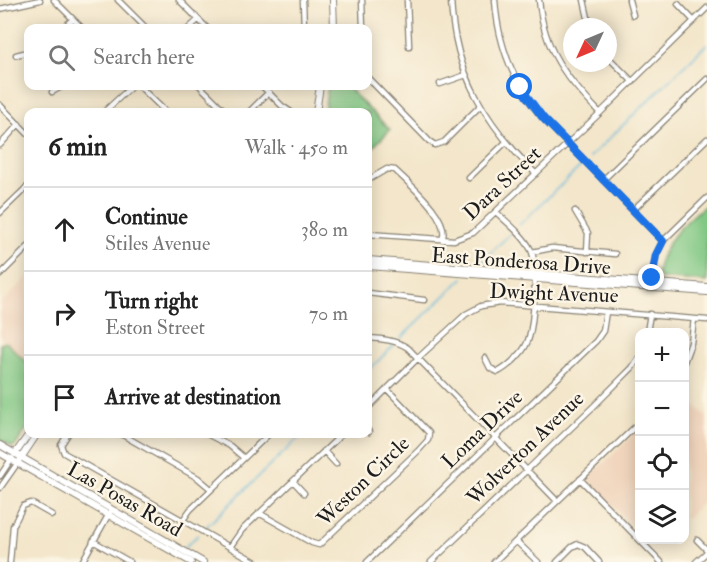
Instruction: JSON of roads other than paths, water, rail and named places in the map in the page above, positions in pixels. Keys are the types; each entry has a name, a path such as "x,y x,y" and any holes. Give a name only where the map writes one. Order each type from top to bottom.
{"main road":[{"path":"333,0 334,24"},
{"path":"317,108 319,90"},
{"name":"East Ponderosa Drive","path":"372,261 651,285 707,287"},
{"name":"East Ponderosa Drive","path":"372,266 535,276"},
{"name":"East Ponderosa Drive","path":"651,285 707,292"},
{"path":"16,458 27,438"},
{"path":"16,458 34,438"},
{"name":"Las Posas Road","path":"0,446 16,458 191,562"},
{"name":"Las Posas Road","path":"0,453 16,458"},
{"name":"Las Posas Road","path":"110,513 204,562"}],"street":[{"path":"0,9 40,0"},
{"path":"54,0 78,24"},
{"path":"118,0 142,24"},
{"path":"179,0 202,24"},
{"path":"303,0 304,24"},
{"path":"362,0 363,24"},
{"path":"407,0 409,46"},
{"path":"451,0 455,37 466,75 480,106 506,142 536,174"},
{"path":"495,0 501,39 514,76 534,108 663,241"},
{"path":"539,0 543,27 556,60 570,81 600,113"},
{"path":"584,0 588,18"},
{"path":"629,0 633,15"},
{"path":"678,4 694,21"},
{"name":"Dara Street","path":"372,234 442,240 460,239 473,233 633,82 707,8"},
{"path":"67,24 73,19"},
{"path":"194,24 198,20"},
{"path":"16,56 24,53"},
{"path":"617,66 633,82"},
{"path":"440,84 466,75"},
{"path":"603,180 707,79"},
{"path":"372,82 429,141 438,145 444,142 480,106"},
{"path":"52,92 56,90"},
{"path":"108,108 128,90"},
{"path":"143,90 162,108"},
{"path":"204,90 222,108"},
{"path":"267,90 287,108"},
{"path":"253,108 269,92"},
{"path":"0,105 24,130"},
{"path":"0,146 19,124"},
{"path":"633,210 707,138"},
{"path":"469,178 506,142"},
{"path":"372,178 387,169 395,170 438,216 443,228 442,240"},
{"path":"0,212 24,190"},
{"path":"651,285 656,255 663,241 707,198"},
{"path":"575,211 588,233 587,252"},
{"path":"485,358 490,368 498,372 523,351 529,339 533,306 535,276 532,252 522,238 496,212"},
{"path":"532,252 552,248 615,254"},
{"path":"0,275 24,251"},
{"path":"372,293 416,297 424,300"},
{"name":"Dwight Avenue","path":"372,404 466,314 475,308 493,303 707,320"},
{"name":"Loma Drive","path":"367,562 596,341 603,331 606,312"},
{"path":"648,328 650,314"},
{"path":"689,348 694,319"},
{"path":"372,339 401,344 418,358 557,501"},
{"name":"Wolverton Avenue","path":"431,562 626,374 635,362"},
{"name":"Weston Circle","path":"259,513 319,545 418,451 428,440 429,434 387,389"},
{"path":"494,562 635,426"},
{"path":"65,438 62,443 64,453 256,562"},
{"path":"128,438 198,478 211,489"},
{"path":"214,438 244,459"},
{"path":"183,520 190,510 265,438"},
{"path":"230,547 242,530 338,438"},
{"path":"324,451 336,464"},
{"path":"0,476 16,458"},
{"path":"0,488 16,458"},
{"path":"580,479 661,562"},
{"path":"293,481 304,493"},
{"path":"10,562 13,526 23,506 31,503 52,515"},
{"path":"82,562 110,513"},
{"path":"696,562 707,551 697,540"},
{"path":"93,541 130,562"},
{"path":"516,541 538,562"},
{"path":"557,562 572,547 580,544 599,562"}],"waterway":[{"path":"590,157 707,44"},
{"path":"519,225 581,166"},
{"path":"479,264 510,234"},
{"path":"401,338 463,278"},
{"path":"372,367 393,346"},
{"path":"206,527 299,438"},
{"path":"185,547 198,535"}]}
